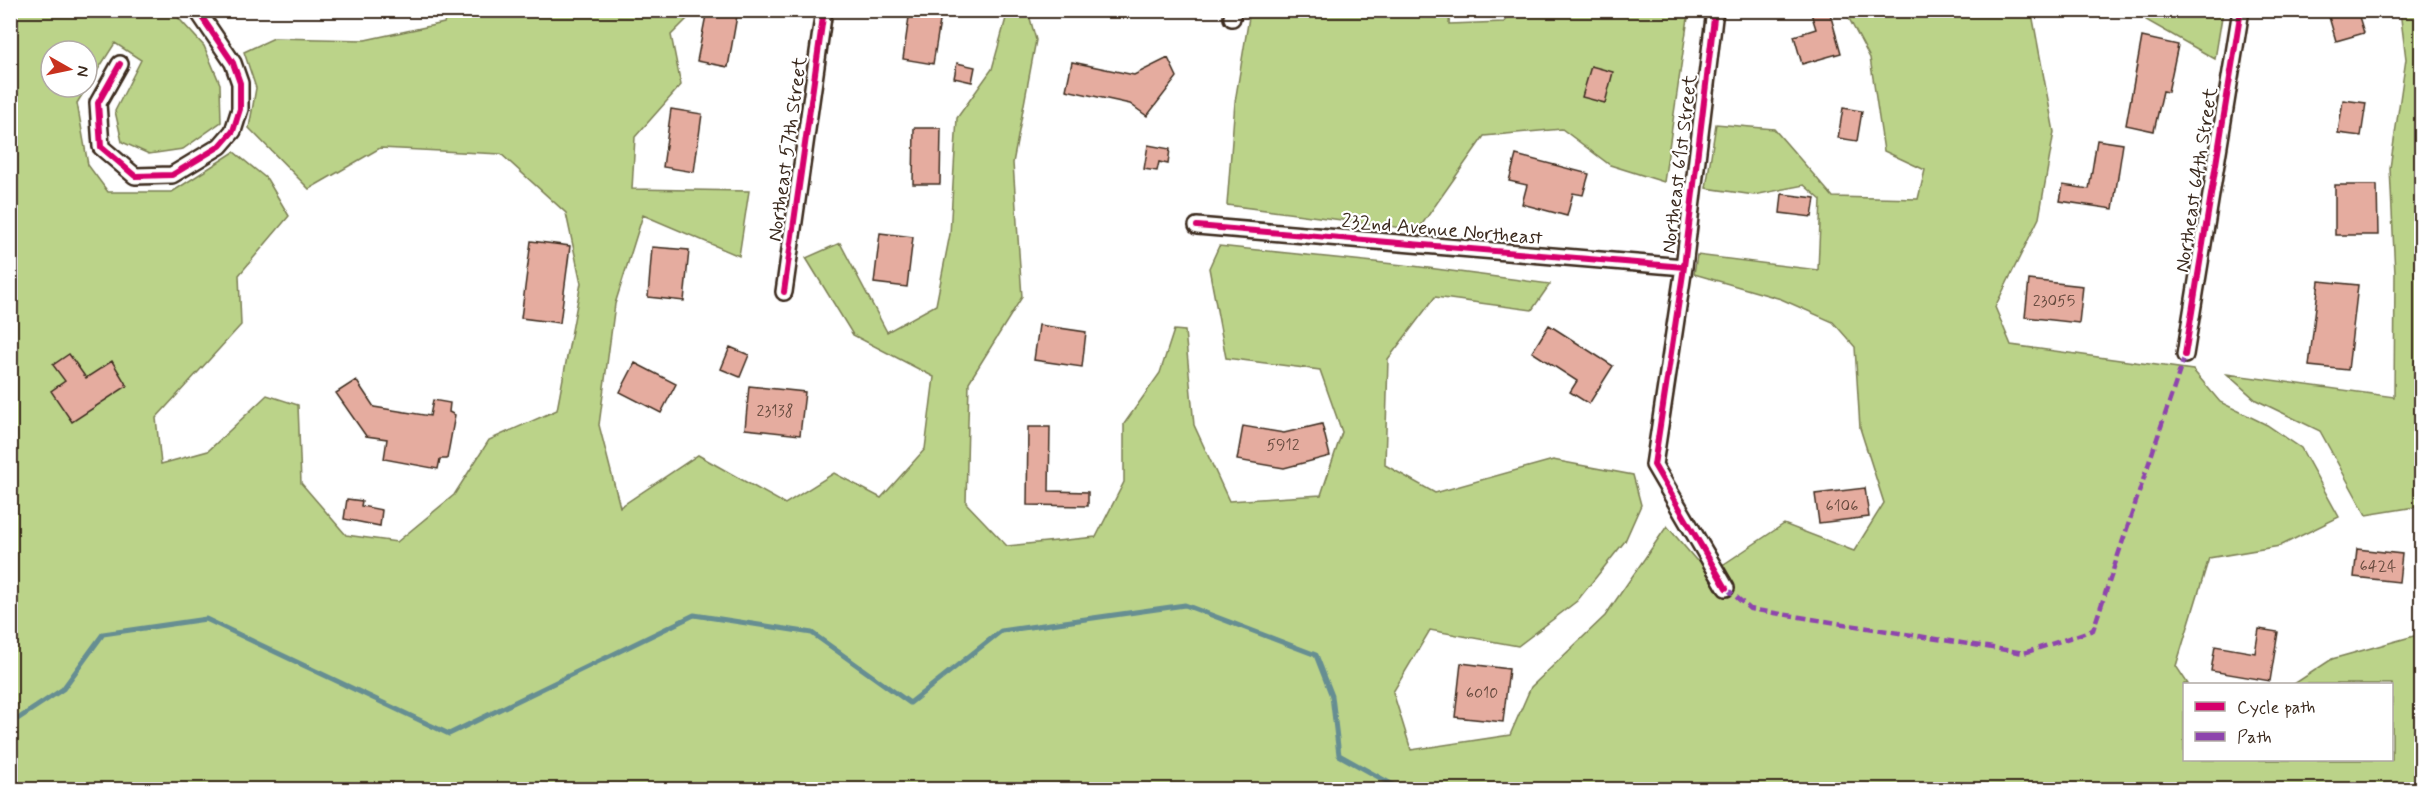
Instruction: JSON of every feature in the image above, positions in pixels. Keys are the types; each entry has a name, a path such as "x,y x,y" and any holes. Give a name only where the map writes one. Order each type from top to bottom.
{"street":[{"path":"120,64 98,103 101,147 135,176 172,175 220,147 233,131 240,109 240,83 233,63 197,10"},
{"name":"Northeast 57th Street","path":"784,292 824,10"},
{"name":"Northeast 61st Street","path":"1715,10 1684,267 1654,465 1726,588"},
{"name":"Northeast 64th Street","path":"2185,355 2241,10"},
{"name":"232nd Avenue Northeast","path":"1197,226 1684,267"}],"green space":[{"path":"10,11 172,11 204,46 220,84 221,122 183,149 149,154 122,142 115,111 141,60 115,43 99,68 99,39 39,39 39,99 80,99 77,103 88,165 108,192 172,192 234,152 267,179 289,216 239,275 241,325 156,418 161,464 208,451 267,395 298,405 301,483 346,535 397,542 454,495 489,440 557,410 581,283 566,213 501,154 380,148 309,189 249,128 256,88 244,52 274,38 365,40 444,23 448,11 695,11 671,35 681,85 635,137 632,189 749,191 739,256 643,215 615,304 599,425 620,507 698,455 785,504 834,473 881,498 925,449 934,377 853,335 806,258 840,243 887,332 936,305 950,234 957,118 992,69 1008,11 1028,11 1036,40 1013,163 1022,297 969,382 966,503 1007,546 1096,537 1124,482 1124,424 1160,373 1174,330 1185,331 1194,425 1229,501 1321,495 1342,432 1320,370 1226,358 1209,268 1219,246 1413,266 1550,284 1532,310 1435,297 1388,359 1385,465 1435,493 1553,460 1633,475 1641,505 1625,541 1577,601 1518,646 1430,630 1393,692 1411,750 1510,735 1531,687 1605,616 1667,526 1696,560 1724,564 1784,524 1854,551 1884,503 1860,428 1855,347 1833,322 1781,299 1694,274 1697,255 1818,270 1821,200 1804,185 1754,195 1706,188 1716,124 1774,129 1833,197 1918,199 1925,170 1884,151 1870,58 1845,11 2036,11 2033,19 2054,132 2039,218 1995,307 2011,345 2193,370 2220,402 2267,425 2301,448 2339,517 2280,546 2209,558 2176,666 2187,683 2183,683 2183,761 2393,761 2393,683 2296,683 2332,659 2421,634 2421,789 11,789"},
{"path":"1250,11 1450,11 1449,24 1504,22 1513,11 1689,11 1664,182 1610,165 1562,129 1484,136 1418,230 1227,205 1235,102"},
{"path":"2149,11 2223,11 2215,59 2146,20"},
{"path":"2400,11 2422,11 2421,506 2366,515 2320,431 2256,400 2227,374 2394,397 2395,274 2390,168 2406,59"}],"building":[{"path":"707,10 738,10 728,67 697,61"},
{"path":"910,10 941,15 933,64 903,59"},
{"path":"1810,10 1829,10 1841,53 1802,64 1794,36 1816,29"},
{"path":"2327,10 2357,10 2364,33 2336,41"},
{"path":"2142,37 2178,45 2168,92 2163,91 2154,131 2126,125"},
{"path":"1168,58 1177,77 1147,116 1130,104 1066,90 1072,62 1134,75"},
{"path":"957,63 975,67 972,82 954,78"},
{"path":"1591,66 1613,72 1605,103 1582,97"},
{"path":"2343,100 2366,103 2361,136 2338,133"},
{"path":"1843,108 1862,111 1857,141 1838,138"},
{"path":"671,109 702,114 694,172 663,167"},
{"path":"914,128 941,128 940,184 913,184"},
{"path":"2097,140 2123,144 2113,209 2060,201 2063,185 2089,189"},
{"path":"1148,145 1170,149 1168,164 1159,162 1157,171 1144,169"},
{"path":"1516,155 1589,174 1583,195 1573,193 1567,216 1522,204 1527,185 1509,181"},
{"path":"2335,185 2377,185 2378,235 2335,235"},
{"path":"1782,194 1815,198 1812,217 1780,213"},
{"path":"880,233 913,237 907,287 874,283"},
{"path":"531,241 570,246 560,323 521,318"},
{"path":"652,247 689,250 684,301 648,297"},
{"path":"2029,280 2083,286 2079,323 2025,317"},
{"path":"2319,281 2358,285 2348,370 2309,366"},
{"path":"1039,325 1086,332 1082,367 1034,360"},
{"path":"1549,325 1613,366 1589,404 1570,392 1577,381 1532,352"},
{"path":"730,347 749,355 740,377 721,369"},
{"path":"69,354 86,378 112,361 127,386 72,422 51,391 65,381 53,365"},
{"path":"635,363 676,384 661,413 620,392"},
{"path":"356,380 374,407 430,416 433,400 450,403 449,412 455,415 447,459 440,459 438,469 384,459 387,439 366,436 336,393"},
{"path":"749,386 805,392 800,435 745,429"},
{"path":"1322,424 1330,456 1284,468 1237,460 1243,426 1284,433"},
{"path":"1028,427 1050,427 1049,491 1088,492 1088,506 1027,505"},
{"path":"1865,488 1869,517 1819,523 1815,494"},
{"path":"347,499 362,501 361,506 382,510 380,526 344,519"},
{"path":"2357,549 2402,554 2399,582 2354,577"},
{"path":"2259,629 2278,632 2270,681 2211,671 2215,646 2255,653"},
{"path":"1461,663 1509,669 1503,722 1455,717"}],"waterway":[{"path":"10,724 63,689 103,634 206,619 449,734 694,615 812,633 910,703 1001,631 1185,605 1316,655 1332,696 1339,755 1402,790"}],"marked path":[{"path":"1726,588 1750,609 2024,653 2093,630 2185,355"}],"cycle path":[{"path":"120,64 98,103 101,147 135,176 172,175 220,146 233,131 240,109 240,83 233,63 197,10"},
{"path":"784,292 824,10"},
{"path":"1715,10 1684,267 1654,465 1726,588"},
{"path":"2185,355 2241,10"},
{"path":"1197,226 1684,267"}]}
